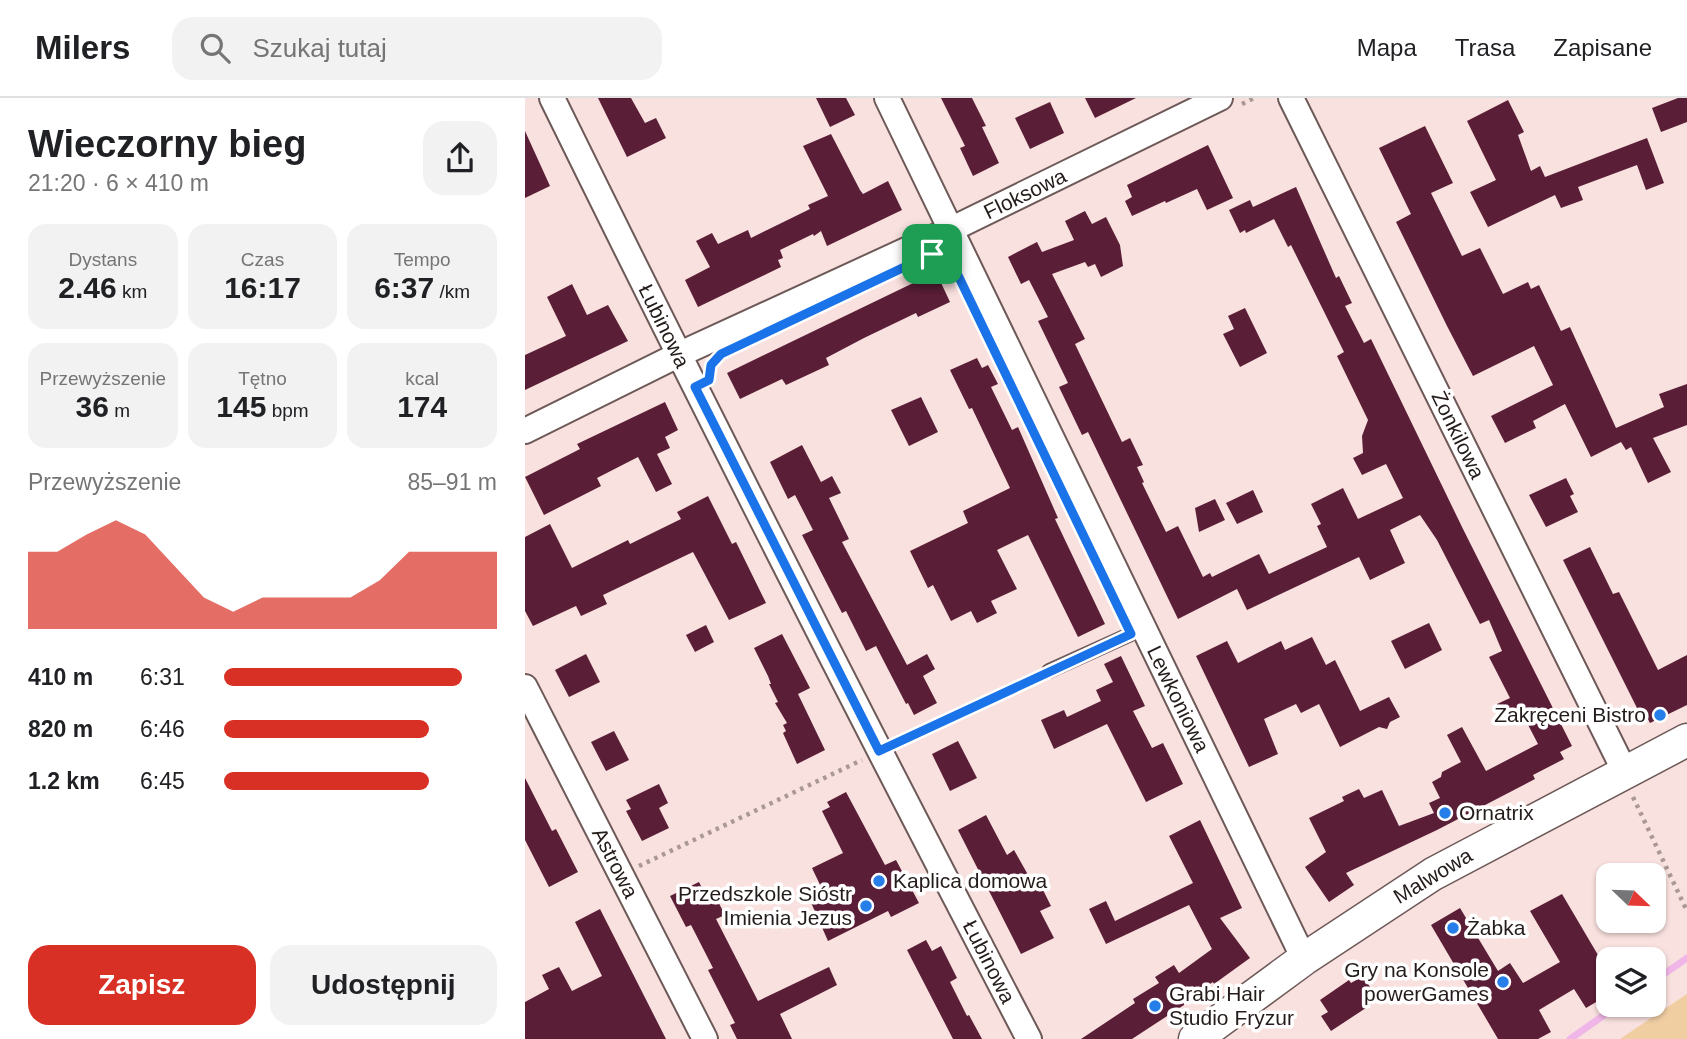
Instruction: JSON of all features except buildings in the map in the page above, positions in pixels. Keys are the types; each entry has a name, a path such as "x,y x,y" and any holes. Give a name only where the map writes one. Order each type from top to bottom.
{"street":[{"name":"Łubinowa","path":"552,98 678,355 1029,1039"},
{"name":"Lewkoniowa","path":"887,98 1304,959"},
{"name":"Floksowa","path":"525,431 678,355 952,229 1220,98"},
{"name":"Żonkilowa","path":"1291,98 1628,782"},
{"name":"Astrowa","path":"525,687 531,713 620,875 705,1039"},
{"name":"Malwowa","path":"1195,1039 1304,959 1433,873 1628,782 1687,740"}],"lane":[{"path":"1049,671 1131,634"}],"path":[{"path":"879,751 1049,671"},
{"path":"620,875 852,764"},
{"path":"1628,782 1687,911"}],"shaded area":[{"path":"1687,994 1687,1039 1620,1039 1653,1017 1666,1017 1666,1008"}],"waterway":[{"path":"1666,973 1687,958"},
{"path":"1570,1039 1601,1017"}],"place":[{"name":"Zakręceni Bistro","path":"1660,715"},
{"name":"Ornatrix","path":"1445,813"},
{"name":"Kaplica domowa","path":"879,881"},
{"name":"Przedszkole Sióstr Imienia Jezus","path":"866,906"},
{"name":"Żabka","path":"1453,928"},
{"name":"Gry na Konsole powerGames","path":"1503,982"},
{"name":"Grabi Hair Studio Fryzur","path":"1155,1006"}],"route":[{"path":"932,254 950,260 954,267 1131,634 879,751 695,387 709,380 711,365 721,354 932,254"}]}
